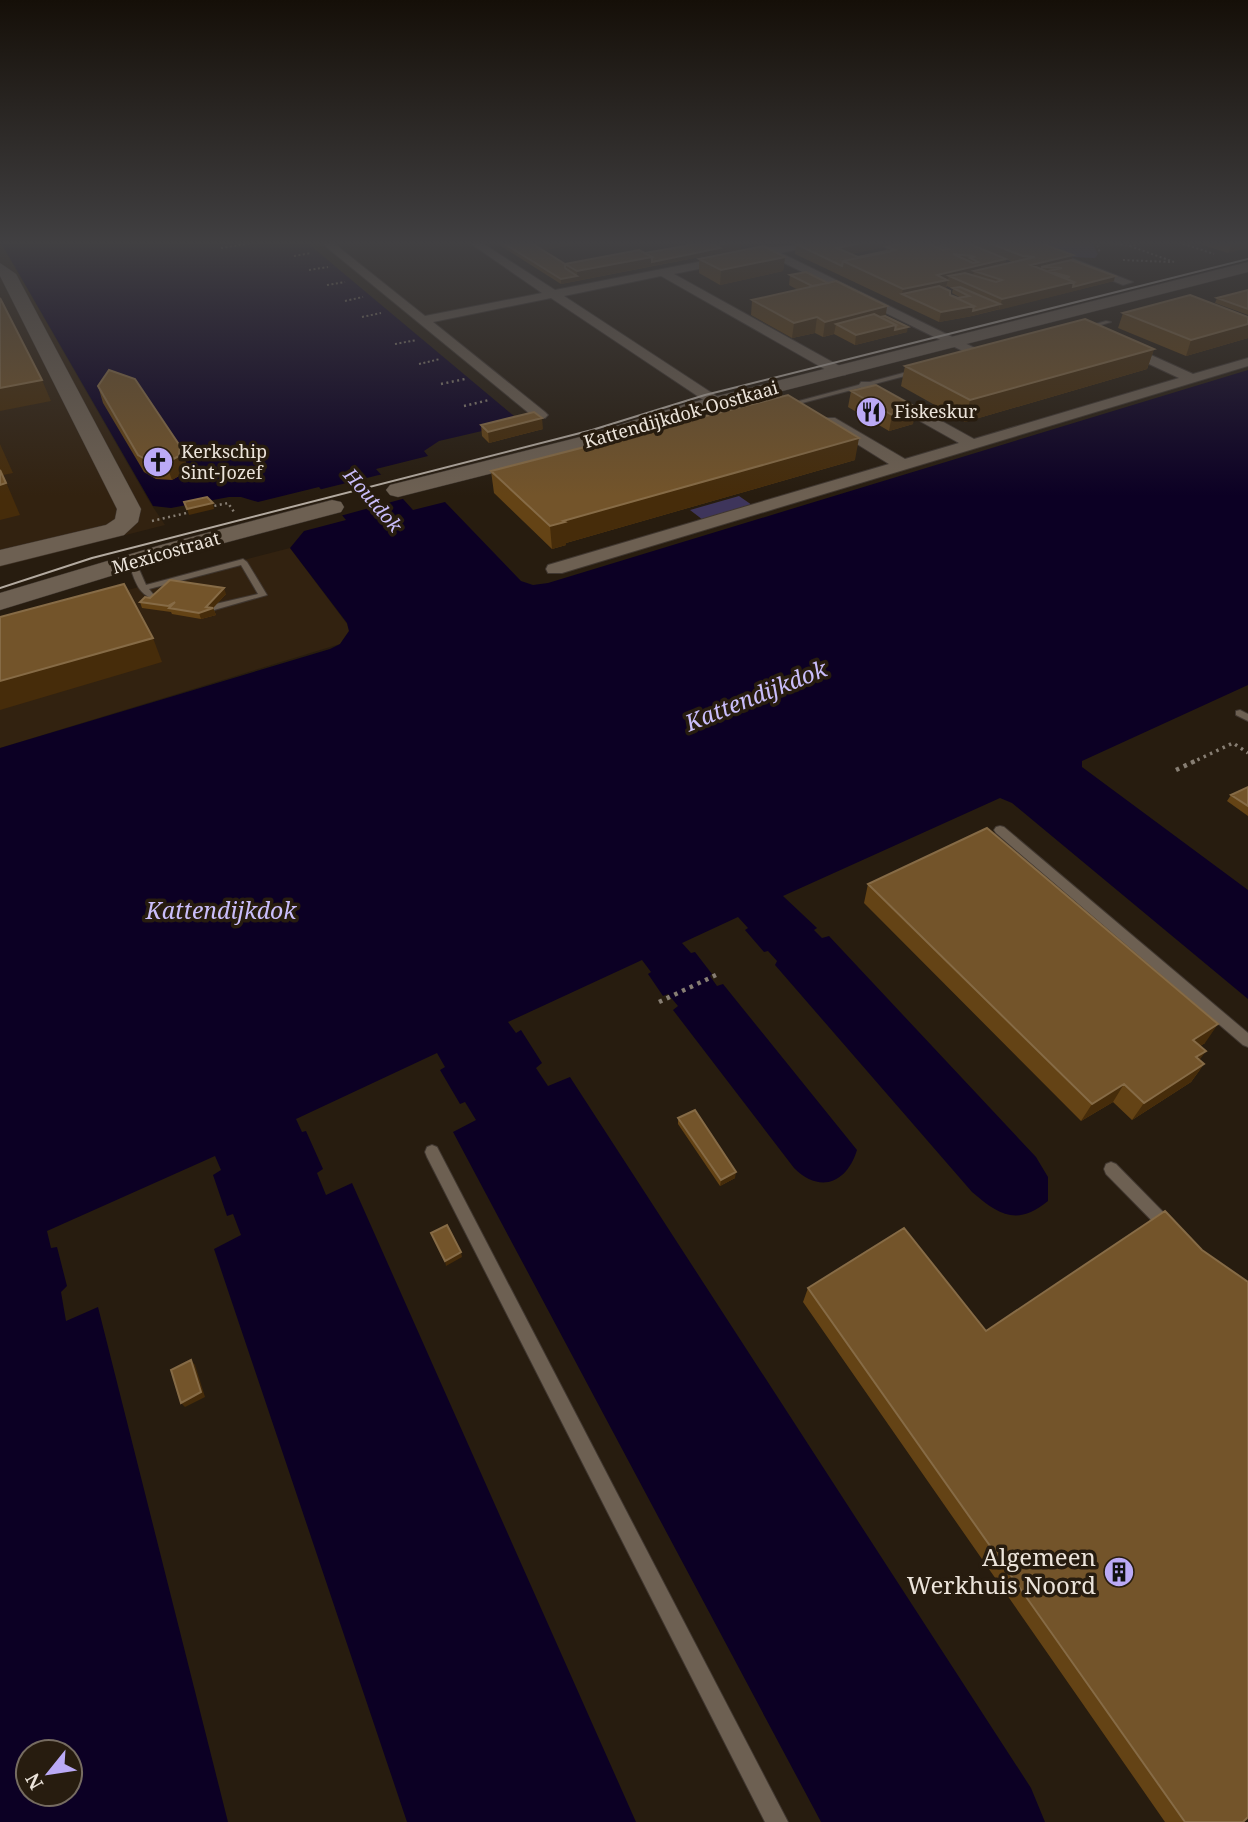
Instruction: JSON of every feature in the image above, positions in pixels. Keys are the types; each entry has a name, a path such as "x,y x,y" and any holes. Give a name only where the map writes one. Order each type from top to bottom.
{"street":[{"path":"0,558 115,530 124,525 129,517 129,509 31,326"},
{"path":"431,326 540,415"},
{"path":"601,326 710,399"},
{"path":"758,326 840,372"},
{"path":"923,326 982,355"},
{"name":"Kattendijkdok-Oostkaai","path":"398,490 592,441 710,399 840,372 1018,326"},
{"path":"1080,329 1192,379"},
{"path":"555,569 1248,362"},
{"path":"866,385 973,445"},
{"path":"799,402 904,466"},
{"name":"Mexicostraat","path":"0,602 132,562 332,507"}],"lane":[{"path":"1080,329 1092,326"},
{"path":"779,407 930,368"},
{"path":"710,399 763,408"},
{"path":"132,562 150,596 160,598"},
{"path":"144,588 243,562 264,595 214,607"},
{"path":"1000,830 1248,1041"},
{"path":"432,1152 777,1822"},
{"path":"1111,1170 1178,1237"}],"path":[{"path":"395,344 422,339"},
{"path":"419,364 445,358"},
{"path":"441,384 469,378"},
{"path":"464,405 494,399"},
{"path":"152,521 228,503 230,507"},
{"path":"1176,771 1233,743 1248,753"},
{"path":"659,1002 716,975"}],"shaded area":[{"path":"0,326 48,326 165,525 0,567"},
{"path":"739,496 752,505 703,520 690,510"},
{"path":"290,548 347,624 349,631 340,644 0,748 0,623"}],"water":[{"path":"49,326 406,326 521,422 439,441 424,451 428,456 376,469 413,510 445,502 521,581 533,585 548,583 1248,370 1248,685 1082,761 1082,767 1248,890 1248,999 1012,803 1000,798 783,896 817,928 814,930 822,938 829,936 1036,1157 1048,1177 1048,1201 1027,1214 1009,1215 991,1207 972,1192 775,965 777,961 768,951 764,952 745,930 748,928 738,917 682,943 691,953 695,952 712,974 710,976 717,986 723,984 857,1150 847,1170 832,1181 813,1181 794,1168 673,1010 678,1006 668,994 663,996 642,960 508,1022 516,1033 521,1030 542,1063 536,1068 548,1086 570,1077 1031,1788 1045,1822 821,1822 453,1132 476,1120 465,1102 460,1104 440,1070 445,1067 437,1053 296,1119 302,1132 306,1131 323,1169 317,1173 326,1195 352,1183 636,1822 407,1822 214,1249 241,1235 233,1214 227,1216 213,1175 221,1170 215,1156 47,1231 51,1248 57,1247 67,1286 61,1292 66,1321 98,1307 228,1822 0,1822 0,748 340,644 349,631 347,623 290,548 304,531 346,520 319,487 258,502 229,497 171,508 153,506"}],"pier":[{"path":"383,474 406,498 340,516 318,490"}],"building":[{"path":"0,326 14,326 42,380 0,388"},
{"path":"840,326 892,326 856,335"},
{"path":"1058,326 1101,326 1154,349 970,400 905,366"},
{"path":"1156,326 1241,326 1191,340"},
{"name":"Kerkschip Sint-Jozef","path":"109,370 135,379 180,446 179,456 166,463 150,462 138,455 98,386"},
{"path":"876,385 917,408 892,415 851,391"},
{"path":"788,395 859,438 550,526 491,471"},
{"path":"534,412 542,418 488,432 481,425"},
{"path":"0,470 6,483 0,485"},
{"path":"207,497 213,503 187,509 184,502"},
{"path":"170,580 224,588 206,607 213,608 199,613 169,608 175,602 168,606 140,602 145,597 150,598"},
{"path":"124,584 153,638 0,681 0,617"},
{"path":"1248,787 1248,806 1231,795"},
{"path":"987,828 1218,1024 1193,1040 1206,1051 1196,1057 1204,1064 1144,1103 1124,1084 1092,1104 868,884"},
{"path":"695,1110 736,1172 721,1180 678,1118"},
{"name":"Algemeen Werkhuis Noord","path":"1165,1211 1202,1250 1248,1282 1248,1817 1243,1822 1185,1822 808,1288 904,1228 986,1331"},
{"path":"447,1225 461,1252 445,1261 431,1233"},
{"path":"191,1360 201,1392 181,1403 171,1370"}],"tram line":[{"path":"0,588 92,558 592,430 705,395 980,326"}],"place":[{"name":"Fiskeskur","path":"871,412"},
{"name":"Kerkschip Sint-Jozef","path":"158,462"},
{"name":"Algemeen Werkhuis Noord","path":"1119,1572"}],"water label":[{"name":"Houtdok","path":"373,500"},
{"name":"Kattendijkdok","path":"756,696"},
{"name":"Kattendijkdok","path":"221,911"}]}
